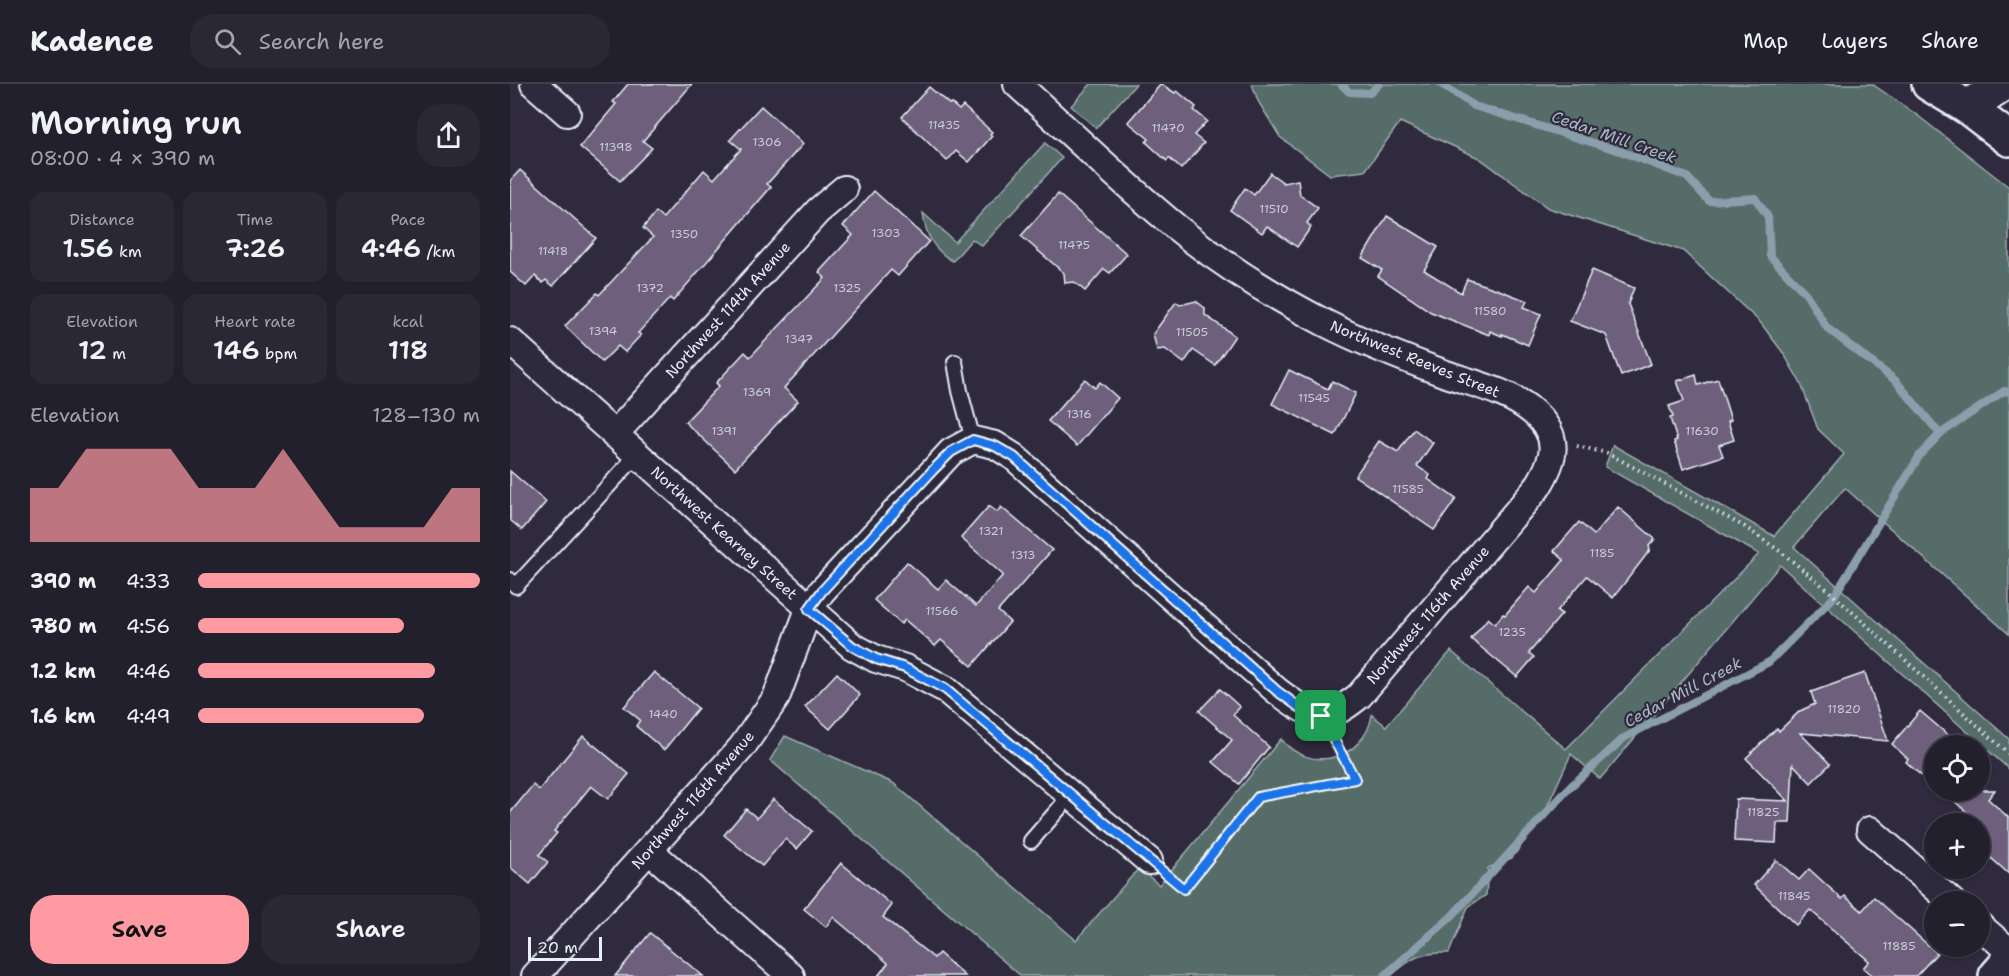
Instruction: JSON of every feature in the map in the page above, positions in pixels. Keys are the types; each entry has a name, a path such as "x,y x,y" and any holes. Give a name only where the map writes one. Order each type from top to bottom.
{"main road":[{"path":"1929,84 1969,96 2009,139"},
{"path":"1969,96 2004,84"},
{"path":"1996,976 2009,961"}],"street":[{"path":"535,84 567,113"},
{"name":"Northwest Reeves Street","path":"1017,84 1176,227 1211,253 1325,322 1377,346 1520,402 1540,419 1554,441"},
{"name":"Northwest 114th Avenue","path":"614,435 818,211 844,189"},
{"name":"Northwest Kearney Street","path":"510,341 852,646 876,659 905,668 945,689 1149,861"},
{"name":"Northwest 116th Avenue","path":"535,976 742,747 776,698 809,609 822,591 951,452 973,440"},
{"path":"973,440 995,446 1014,457 1277,691 1299,707 1321,716"},
{"name":"Northwest 116th Avenue","path":"1321,716 1341,711 1359,696 1537,488 1547,472 1554,441"},
{"path":"1870,830 1939,891"},
{"path":"649,850 791,976"},
{"path":"1990,935 2009,951"}],"lane":[{"path":"955,362 973,440"},
{"path":"510,580 516,586 637,455"},
{"path":"1031,842 1070,796"}],"path":[{"path":"1554,441 1606,453 1745,527 1829,591 2009,754"},
{"path":"1149,861 1184,889 1258,797 1355,779 1321,716"}],"green space":[{"path":"1091,84 1136,84 1096,128 1071,106"},
{"path":"1252,84 1872,84 1917,115 2009,187 2009,634 1845,488 1794,547 2009,739 2009,769 1990,752 1990,735 1971,735 1780,565 1600,779 1571,754 1542,818 1512,858 1488,868 1486,895 1468,907 1449,953 1417,957 1391,976 1021,976 770,760 785,736 893,783 1076,940 1139,868 1159,885 1281,739 1293,750 1306,757 1321,759 1335,757 1348,751 1359,742 1367,730 1372,715 1386,726 1451,651 1566,749 1759,554 1605,467 1613,445 1774,536 1844,454 1818,429 1801,384 1784,354 1760,322 1683,251 1548,208 1479,158 1400,122 1365,171 1330,175 1280,137 1258,101"},
{"path":"1045,143 1062,158 982,246 972,239 953,261 946,257 928,235 923,213 955,242"}],"building":[{"path":"628,84 692,84 643,141 652,148 620,181 580,147 616,104 613,102"},
{"path":"1161,84 1175,93 1177,91 1196,107 1194,110 1207,121 1194,135 1204,143 1181,169 1169,158 1167,161 1146,142 1149,139 1128,122"},
{"path":"929,87 959,110 963,106 992,132 990,134 992,136 969,162 956,151 947,161 902,117"},
{"path":"761,106 803,144 767,184 771,187 673,301 670,298 638,333 641,335 625,352 618,346 602,362 565,326 597,293 599,295 653,237 643,228 656,212 663,218 704,170 714,179 741,149 730,140"},
{"path":"520,170 596,238 553,286 546,280 543,283 535,276 526,286 510,272 510,181"},
{"path":"1270,173 1284,183 1298,180 1300,195 1318,208 1307,223 1311,227 1297,247 1267,226 1262,233 1230,210 1245,188 1254,195"},
{"path":"874,191 929,241 898,276 891,270 784,388 798,401 735,469 685,422 719,386 716,383 745,352 750,357 825,278 819,272 853,235 843,226"},
{"path":"1058,194 1127,254 1110,273 1104,269 1085,291 1074,282 1065,283 1064,273 1021,236"},
{"path":"1387,216 1438,247 1424,270 1461,293 1467,279 1527,301 1524,307 1541,314 1528,345 1502,334 1502,336 1490,331 1489,335 1431,312 1378,276 1382,270 1362,258"},
{"path":"1592,270 1634,288 1628,304 1651,364 1621,376 1606,335 1570,321"},
{"path":"1196,301 1205,308 1205,315 1235,336 1215,365 1193,350 1184,363 1165,349 1157,350 1153,334 1176,302 1180,305"},
{"path":"1289,370 1328,389 1332,381 1356,393 1335,435 1272,404"},
{"path":"1696,375 1698,385 1718,379 1731,420 1728,421 1734,440 1719,445 1723,456 1683,469 1674,441 1677,440 1669,406 1684,401 1677,381"},
{"path":"1085,379 1095,388 1100,382 1118,398 1077,446 1048,421"},
{"path":"1414,429 1433,443 1417,466 1430,475 1428,479 1456,499 1434,530 1355,476 1379,441 1398,452"},
{"path":"510,471 546,502 522,530 510,520"},
{"path":"989,506 997,512 1001,507 1052,550 998,611 1010,622 972,666 941,640 935,646 905,620 901,624 874,600 907,562 938,589 946,580 976,606 1003,575 961,538"},
{"path":"1618,507 1655,539 1649,546 1650,550 1613,598 1587,576 1557,611 1562,614 1529,653 1534,657 1517,677 1471,639 1488,618 1495,624 1529,587 1536,593 1564,560 1554,551 1579,522 1594,535"},
{"path":"654,672 698,708 664,750 636,726 640,720 624,707"},
{"path":"837,673 860,695 830,729 805,707"},
{"path":"1865,673 1888,741 1800,733 1830,764 1811,783 1793,764 1790,823 1777,823 1776,843 1734,841 1736,799 1788,801 1746,758 1777,728 1779,731 1800,711 1815,704 1811,692"},
{"path":"1220,689 1240,707 1233,715 1269,747 1239,784 1213,762 1232,740 1199,711"},
{"path":"1920,711 1948,735 1924,735 1924,778 1906,762 1908,759 1892,744"},
{"path":"583,736 629,774 608,799 591,786 554,831 557,833 539,855 548,862 530,884 510,867 510,813 533,785 539,790"},
{"path":"773,799 812,831 797,849 785,839 762,866 724,835 746,809 757,818"},
{"path":"1954,801 1990,801 2009,818 2009,874 1990,859 1990,813 1968,813"},
{"path":"1776,860 1799,880 1809,869 1842,899 1845,896 1862,911 1874,897 1924,941 1924,957 1933,957 1916,976 1873,976 1863,968 1869,961 1810,910 1796,925 1754,885"},
{"path":"841,863 892,905 883,917 934,958 939,953 965,976 878,976 888,963 833,917 826,927 804,909"},
{"path":"650,933 703,976 615,976"}],"waterway":[{"name":"Cedar Mill Creek","path":"1341,84 1349,92 1370,93 1379,84"},
{"name":"Cedar Mill Creek","path":"1441,84 1474,106 1620,151 1687,177 1709,201 1755,198 1768,217 1770,256 1806,294 1827,328 1896,381 1940,434"},
{"name":"Cedar Mill Creek","path":"1384,976 1451,917 1570,787 1624,738 1769,662 1833,598 1920,455 1940,434 2004,391 2009,392"}],"route":[{"path":"973,440 995,446 1014,457 1277,691 1299,707 1321,716 1355,779 1258,797 1184,889 1109,829 945,689 905,668 876,659 852,646 809,609 822,591 933,470 951,452 973,440"}]}
